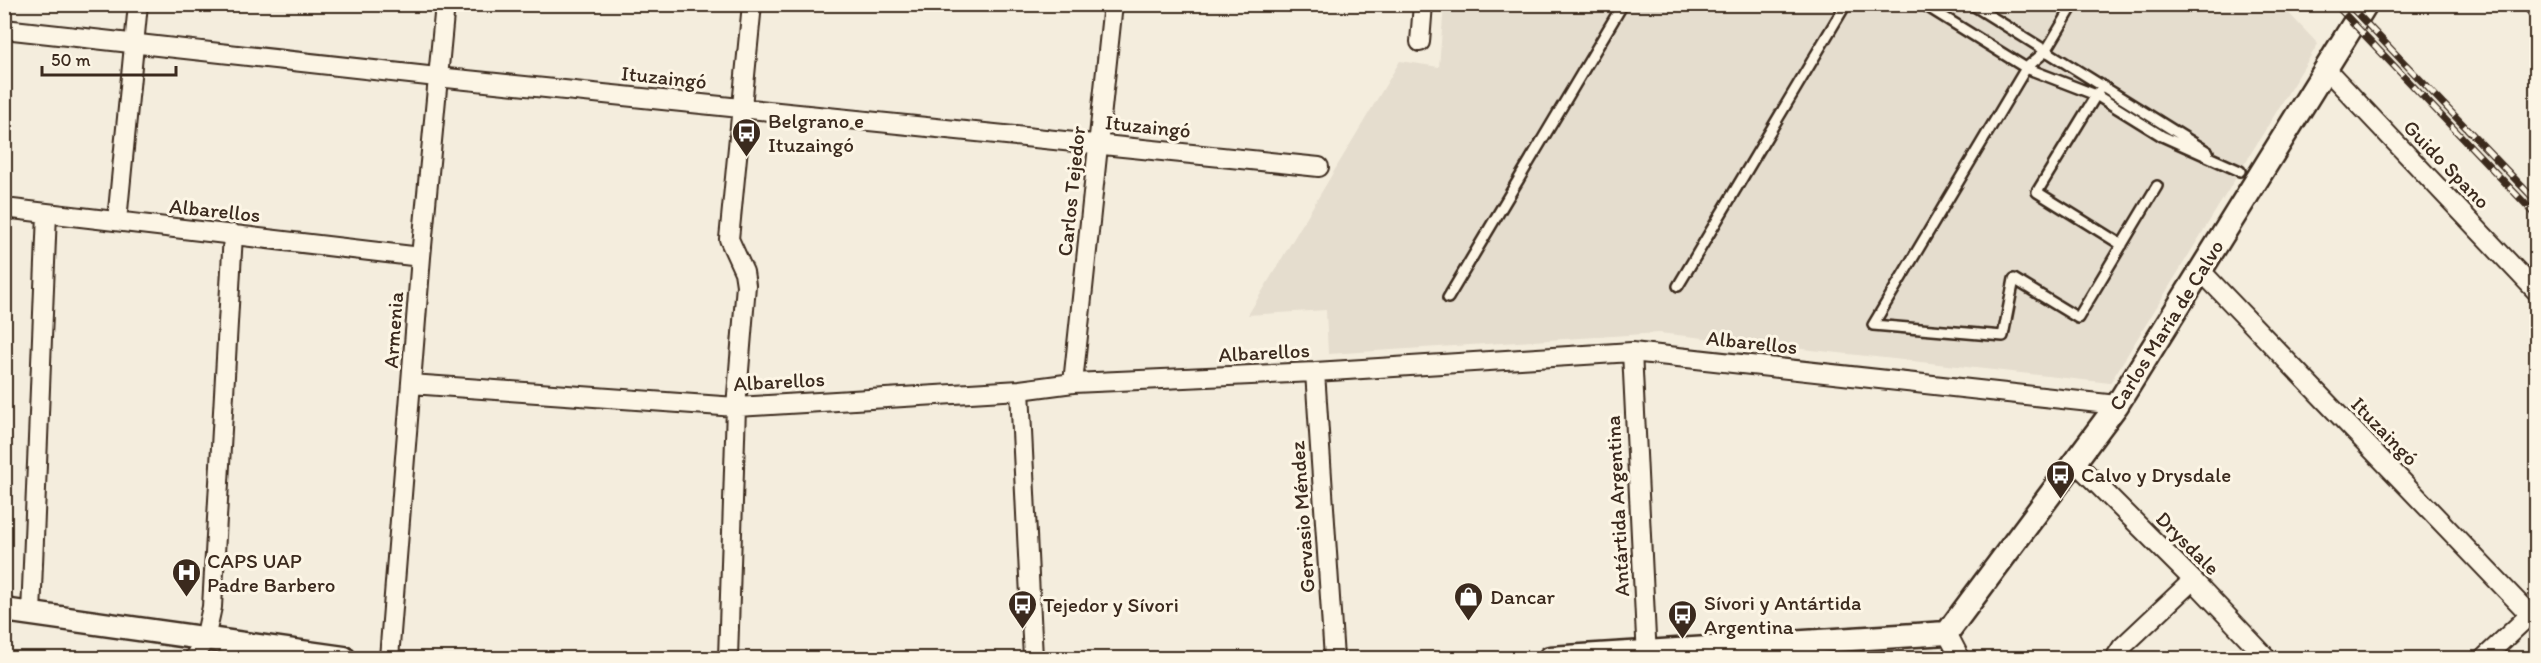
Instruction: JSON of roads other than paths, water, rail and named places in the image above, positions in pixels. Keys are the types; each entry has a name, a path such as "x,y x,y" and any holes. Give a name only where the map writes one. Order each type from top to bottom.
{"street":[{"path":"117,221 138,4"},
{"name":"Armenia","path":"389,658 421,257 445,4"},
{"path":"728,658 736,407 746,285 744,272 729,239 752,4"},
{"name":"Carlos Tejedor","path":"1073,383 1113,4"},
{"path":"1420,42 1423,4"},
{"name":"Carlos María de Calvo","path":"1947,633 2117,405 2201,272 2248,176 2326,69 2367,4"},
{"path":"2533,4 2536,8"},
{"name":"Ituzaingó","path":"4,29 437,77 1319,167"},
{"name":"Guido Spano","path":"2326,69 2536,291"},
{"name":"Albarellos","path":"4,208 421,257"},
{"path":"30,614 47,213"},
{"path":"199,649 212,608 233,234"},
{"name":"Ituzaingó","path":"2201,272 2534,615"},
{"name":"Albarellos","path":"411,384 736,407 1020,390 1073,383 1315,372 1632,352 2117,405"},
{"name":"Antártida Argentina","path":"1632,352 1647,656"},
{"name":"Gervasio Méndez","path":"1315,372 1334,658"},
{"path":"1020,390 1033,658"},
{"name":"Drysdale","path":"2075,462 2193,579 2267,658"},
{"path":"2115,658 2122,647 2193,579"},
{"path":"4,610 199,649 344,658"},
{"path":"2484,658 2534,615"},
{"path":"1550,658 1647,656 1947,633 1960,658"}],"lane":[{"path":"1448,298 1623,4"},
{"path":"1678,286 1846,4"},
{"path":"1923,4 2026,68 2096,95 2162,136 2248,176"},
{"path":"1971,4 2248,176"},
{"path":"2074,4 2046,51 2026,68 1873,325 2002,336 2014,279 2078,318 2157,186"},
{"path":"2102,86 2037,192 2122,244"}],"railway":[{"path":"2335,4 2536,215"},
{"path":"2348,4 2536,201"}],"place":[{"name":"Belgrano e Ituzaingó","path":"747,158"},
{"name":"Calvo y Drysdale","path":"2060,500"},
{"name":"CAPS UAP Padre Barbero","path":"186,598"},
{"name":"Dancar","path":"1469,622"},
{"name":"Tejedor y Sívori","path":"1022,630"},
{"name":"Sívori y Antártida Argentina","path":"1683,640"}]}
